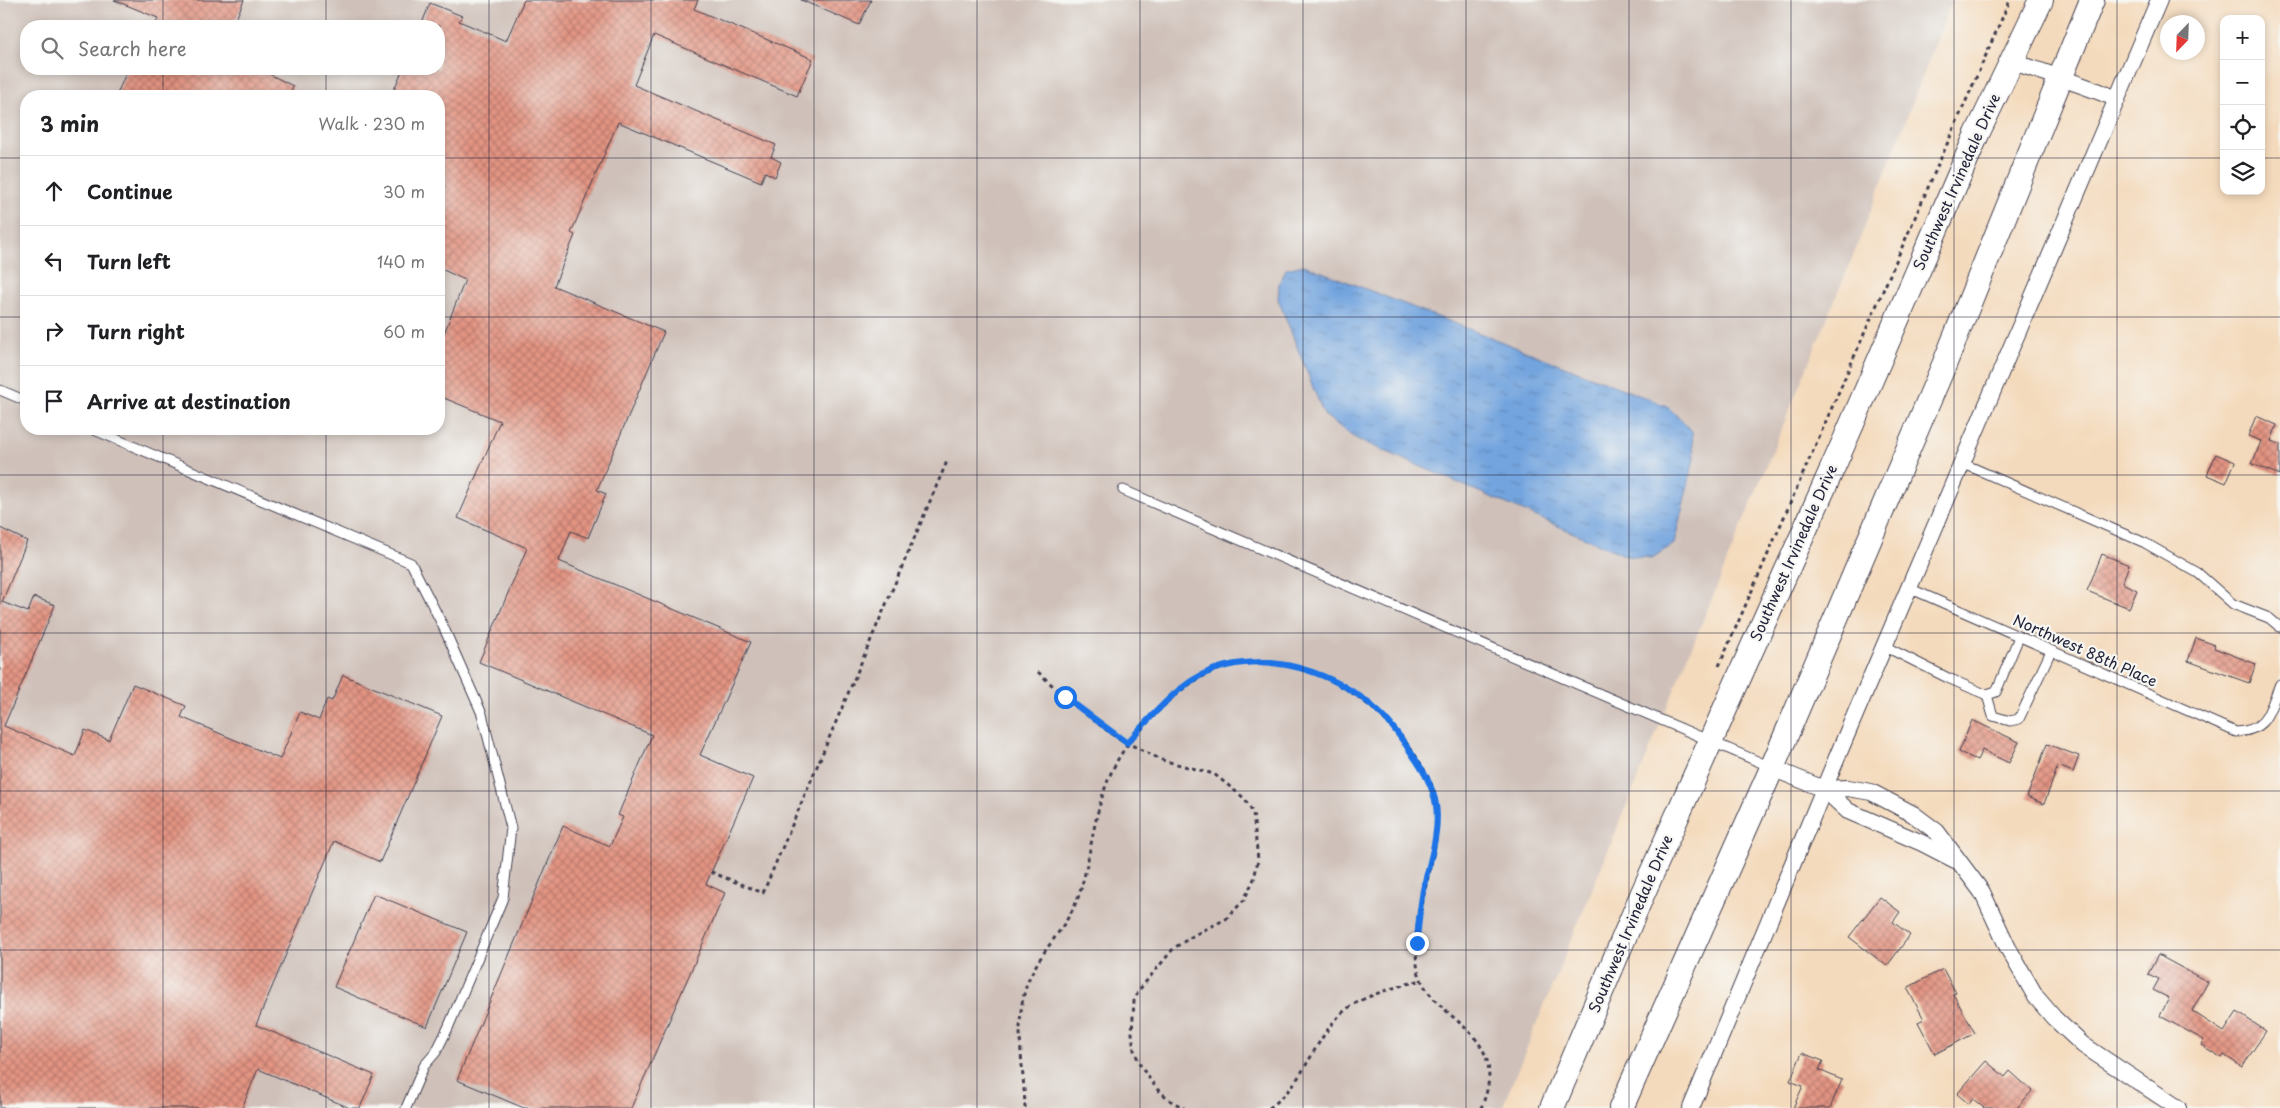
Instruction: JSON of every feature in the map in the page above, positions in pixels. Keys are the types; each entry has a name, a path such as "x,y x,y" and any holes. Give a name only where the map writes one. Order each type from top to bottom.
{"main road":[{"name":"Southwest Irvinedale Drive","path":"1552,1108 1642,895 1845,440 1976,134 2041,0"},
{"path":"1621,1108 1772,768 1944,365 2092,0"}],"street":[{"path":"1691,1108 1884,646 2159,0"},
{"path":"2011,61 2060,79 2088,86 2117,98"},
{"path":"1772,768 1824,789 1848,811 1927,845 1957,861"},
{"path":"1824,789 1848,788 1871,792 1913,814 1937,832 1982,892 2008,948 2036,997 2054,1018 2083,1045 2178,1108"}],"lane":[{"path":"0,390 20,398"},
{"path":"106,435 411,564 482,714 511,828 503,898 448,1028 436,1052 424,1066 406,1108"},
{"path":"1962,463 2145,543 2198,573 2233,604 2269,618 2280,627"},
{"path":"1123,490 1772,768"},
{"name":"Northwest 88th Place","path":"1909,588 2236,732 2250,732 2263,724 2280,684"},
{"path":"1884,646 1939,674 1988,695 1996,692 2019,637"},
{"path":"1988,695 1992,716 2010,721 2019,719 2050,651"}],"path":[{"path":"1718,668 2010,0"},
{"path":"712,872 763,893 948,459"},
{"path":"1025,1108 1020,1027 1021,1002 1033,970 1072,911 1080,892 1096,821 1107,783 1127,743 1183,686 1197,677 1226,666 1258,662 1294,666 1321,675 1347,689 1384,718 1403,740 1431,786 1436,806 1433,848 1418,921 1417,968 1421,980 1433,997 1468,1028 1479,1043 1488,1065 1488,1086 1481,1108"},
{"path":"1038,672 1065,697 1127,743 1162,760 1214,774 1244,798 1253,813 1258,860 1254,879 1244,900 1226,919 1196,934 1174,948 1139,990 1134,1001 1132,1033 1134,1050 1141,1067 1158,1089 1171,1101 1184,1108"},
{"path":"1269,1108 1280,1101 1294,1087 1339,1016 1366,999 1421,980"}],"shaded area":[{"path":"0,0 1952,0 1857,246 1502,1108 0,1108"}],"water":[{"path":"1304,265 1667,406 1692,431 1694,459 1674,544 1652,558 1627,556 1357,439 1324,415 1278,299 1279,284 1286,269"}],"building":[{"path":"114,0 244,0 236,20 157,20 158,18"},
{"path":"524,0 698,0 694,9 813,59 797,96 654,35 634,85 776,145 771,157 781,162 775,177 765,172 761,182 618,122 571,233 575,235 554,286 664,332 597,490 606,494 588,538 571,531 559,561 751,642 700,755 753,778 706,884 725,893 631,1108 524,1108 457,1080 563,826 610,846 623,817 618,815 652,735 479,662 527,548 458,518 500,421 445,398 445,331 465,280 445,271 445,90 394,90 400,75 445,75 445,20 423,20 430,3 462,16 459,21 506,41"},
{"path":"801,0 871,0 859,25"},
{"path":"125,75 271,75 293,86 291,90 119,90"},
{"path":"2256,416 2277,425 2271,441 2280,444 2280,475 2252,464 2261,441 2248,436"},
{"path":"2216,454 2235,462 2226,483 2207,475"},
{"path":"0,528 27,541 2,602 28,612 34,597 55,605 4,726 75,756 85,730 109,740 133,684 186,706 181,717 280,759 300,712 319,720 327,699 332,701 343,675 442,716 380,862 334,841 256,1025 374,1075 360,1108 350,1108 258,1069 242,1108 0,1108"},
{"path":"2102,554 2129,565 2122,583 2137,590 2129,608 2087,591"},
{"path":"2196,638 2215,645 2214,648 2256,664 2249,683 2188,661"},
{"path":"1972,720 2019,742 2009,763 1982,750 1977,760 1959,752"},
{"path":"2047,744 2079,756 2073,772 2058,766 2044,804 2027,797"},
{"path":"374,894 467,932 427,1027 334,987"},
{"path":"1880,897 1900,912 1893,922 1910,935 1887,966 1849,937"},
{"path":"2158,955 2208,982 2192,1011 2224,1032 2237,1012 2266,1031 2242,1067 2224,1055 2222,1058 2201,1045 2204,1040 2160,1016 2169,998 2153,990 2159,979 2148,974"},
{"path":"1943,969 1956,993 1953,994 1975,1033 1935,1054 1918,1022 1924,1019 1907,988"},
{"path":"1802,1053 1823,1061 1819,1070 1842,1080 1830,1108 1793,1108 1803,1086 1790,1081"},
{"path":"1986,1061 2005,1077 2010,1071 2032,1091 2017,1108 1984,1108 1973,1099 1969,1104 1957,1094"}],"route":[{"path":"1065,697 1127,743 1183,686 1197,677 1226,666 1258,662 1294,666 1321,675 1347,689 1384,718 1403,740 1431,786 1436,806 1436,825 1418,921 1417,943"}]}
